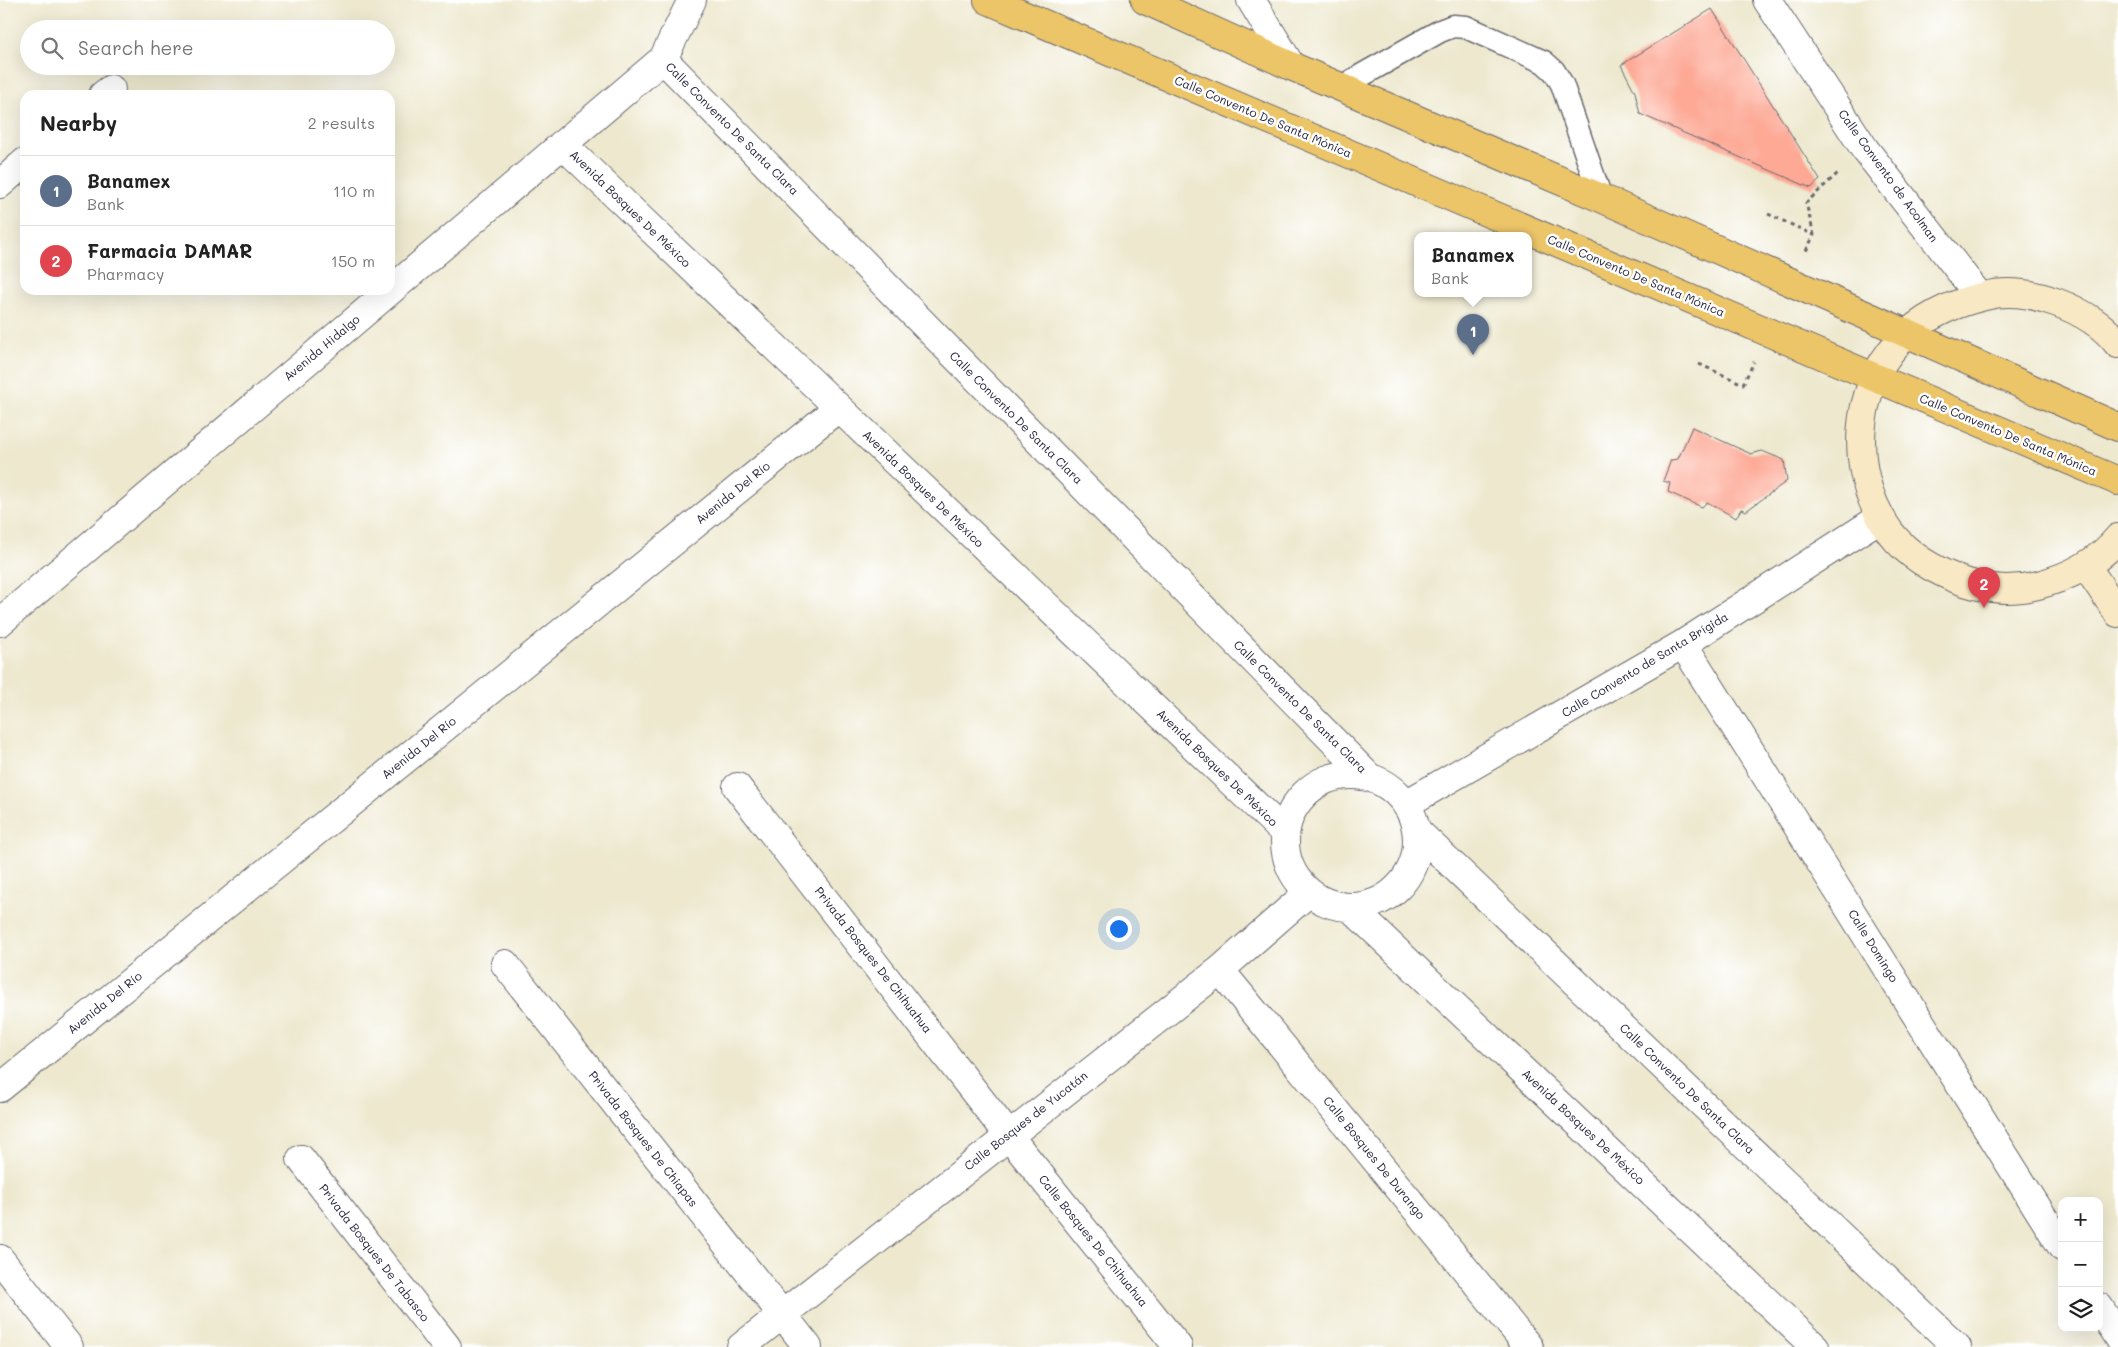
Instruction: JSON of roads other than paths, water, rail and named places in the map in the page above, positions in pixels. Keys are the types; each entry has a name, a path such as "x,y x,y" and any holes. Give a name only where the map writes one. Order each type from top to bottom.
{"main road":[{"name":"Calle Convento De Santa Mónica","path":"988,0 1531,232"},
{"path":"1145,0 1291,66 1601,198 2118,427"},
{"name":"Calle Convento De Santa Mónica","path":"1532,232 2118,481"}],"street":[{"name":"Avenida Hidalgo","path":"395,286 663,59 692,0"},
{"path":"1252,0 1291,66"},
{"name":"Calle Convento de Acolman","path":"1767,0 1864,148 1980,298"},
{"name":"Calle Convento De Santa Clara","path":"663,59 1369,777"},
{"name":"Avenida Bosques De México","path":"562,144 1285,833"},
{"path":"0,184 20,166"},
{"name":"Avenida Hidalgo","path":"0,622 384,295"},
{"path":"2117,340 2088,318 2058,303 2025,295 1991,295 1958,303 1931,316 1907,334 1889,355 1874,378 1862,413 1860,450 1866,485 1880,518 1902,546 1928,566 1958,581 1990,588 2024,588 2057,580 2086,566 2112,546 2118,538"},
{"name":"Avenida Del Río","path":"0,1088 838,408"},
{"name":"Calle Convento de Santa Brígida","path":"1406,804 1683,644 1880,518"},
{"path":"2086,566 2118,613"},
{"name":"Calle Domingo","path":"1683,644 2059,1242"},
{"path":"1350,775 1369,777 1396,792 1406,804 1411,812 1417,831 1417,850 1412,868 1402,885 1387,897 1370,905 1351,908 1336,906 1321,901 1308,893 1297,880 1289,866 1285,849 1285,833 1290,814 1300,798 1314,786 1332,778 1350,775"},
{"name":"Privada Bosques De Chihuahua","path":"737,786 1008,1135"},
{"name":"Calle Convento De Santa Clara","path":"1417,831 1957,1347"},
{"name":"Calle Bosques de Yucatán","path":"741,1347 1220,970 1308,893"},
{"name":"Avenida Bosques De México","path":"1351,908 1815,1347"},
{"name":"Privada Bosques De Chiapas","path":"505,964 808,1347"},
{"name":"Calle Bosques De Durango","path":"1220,970 1529,1347"},
{"name":"Calle Bosques De Chihuahua","path":"1008,1135 1178,1347"},
{"name":"Privada Bosques De Tabasco","path":"301,1159 447,1347"},
{"path":"0,1259 69,1347"},
{"path":"2103,1312 2118,1336"}],"lane":[{"path":"1340,87 1440,31 1453,26 1466,27 1544,62 1554,71 1562,84 1601,198"}],"place":[{"name":"Banamex","path":"1473,355"},
{"name":"Farmacia DAMAR","path":"1984,608"}]}
